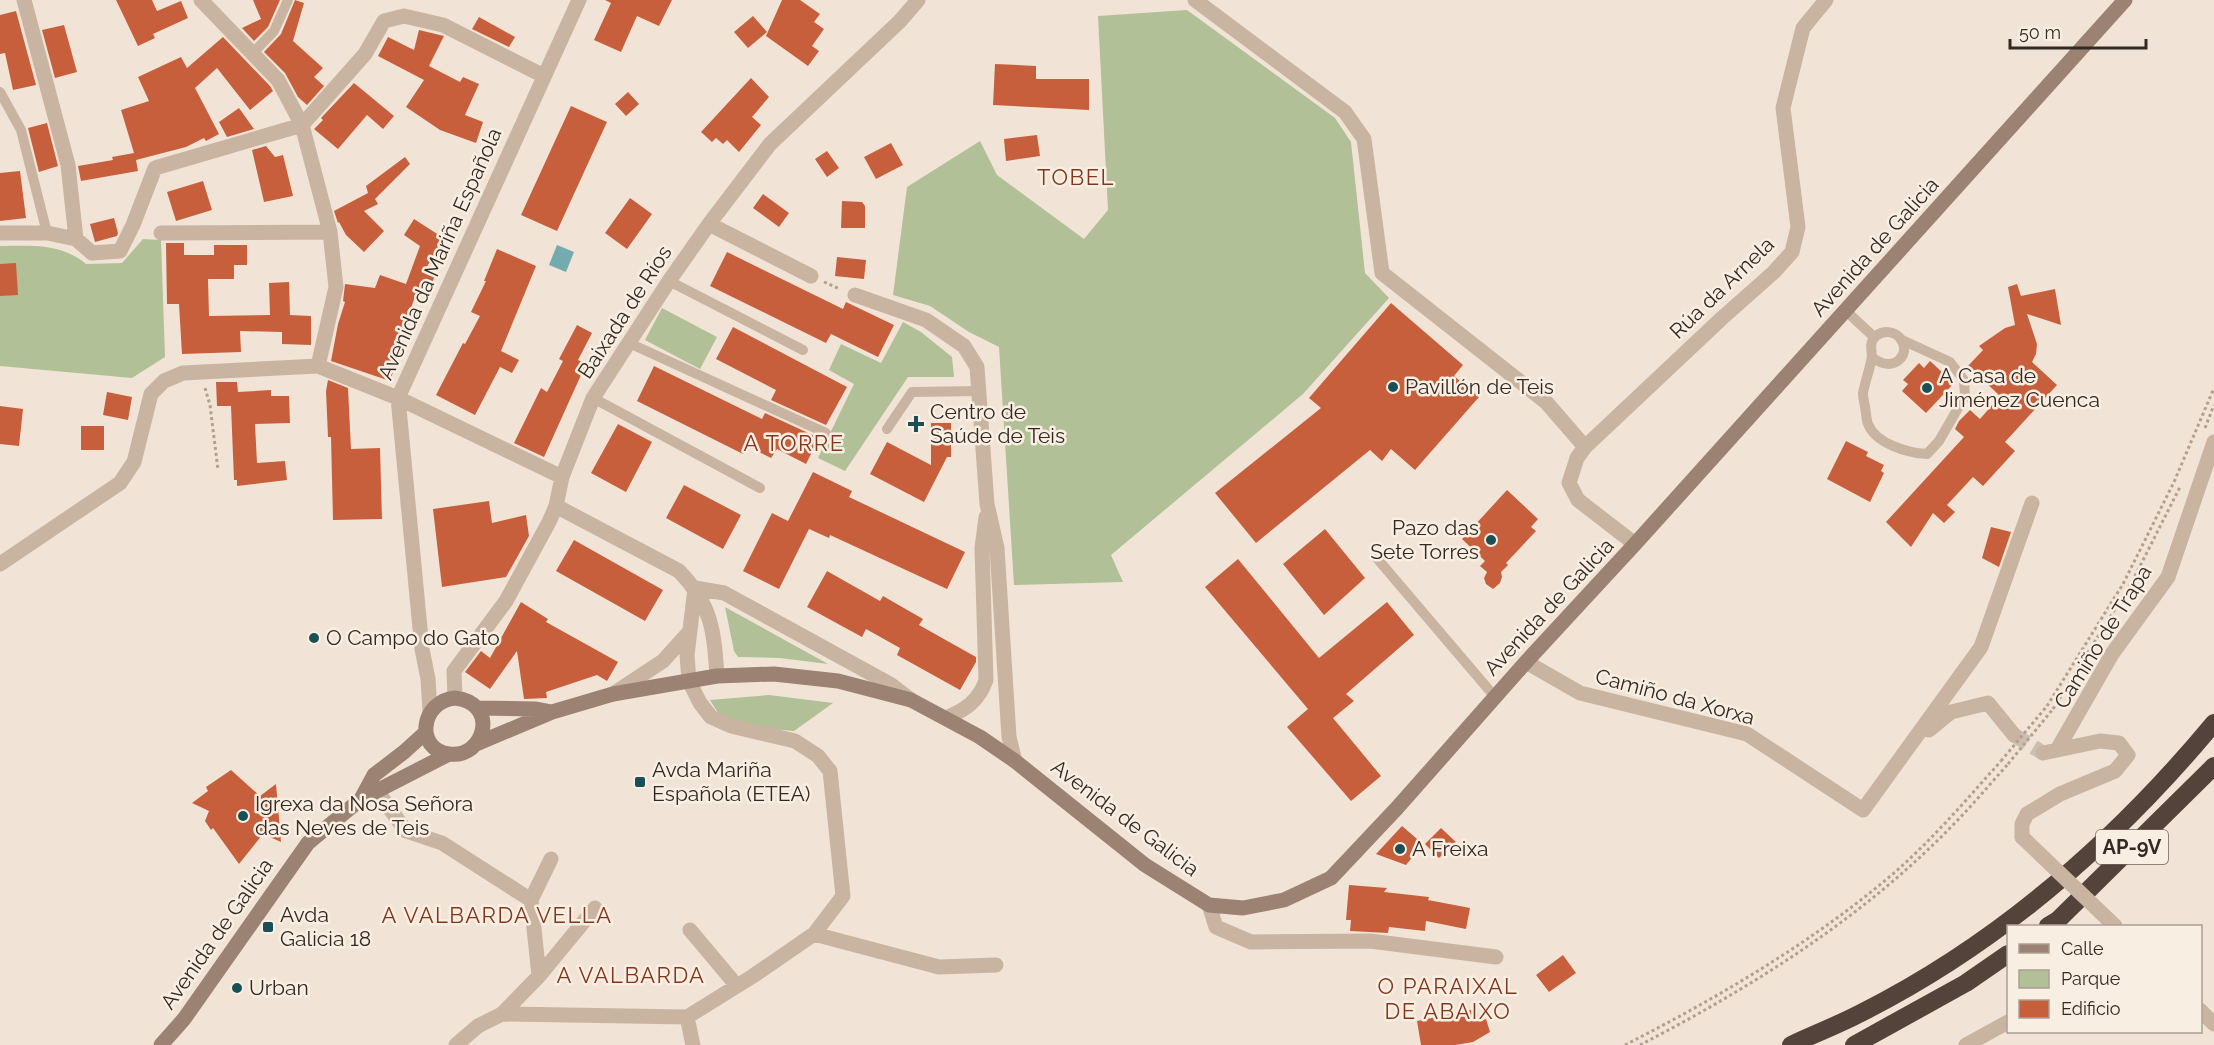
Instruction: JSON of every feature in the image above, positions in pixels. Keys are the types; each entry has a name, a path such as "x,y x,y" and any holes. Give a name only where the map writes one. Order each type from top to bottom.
{"highway":[{"name":"AP-9V","path":"1791,1045 1862,1013 1943,966 2020,913 2090,856 2123,824 2214,723"},
{"name":"AP-9V","path":"2051,925 2214,766"},
{"path":"1854,1045 1966,983 2007,955"}],"main road":[{"name":"Avenida de Galicia","path":"476,744 552,712 613,694 717,676 774,674 838,681 911,700 980,737 1015,761 1145,865 1209,905 1243,908 1284,900 1331,878 1397,808 1526,662 2125,0"},
{"path":"451,699 471,702 479,708 483,724 476,744 463,752 449,754 433,745 425,725 430,712 437,704 451,699"},
{"name":"Avenida de Galicia","path":"479,708 536,709 552,712"},
{"name":"Avenida de Galicia","path":"361,799 374,775 426,732"},
{"name":"Avenida de Galicia","path":"164,1044 308,843 361,799 449,754"}],"street":[{"path":"24,0 68,165 76,239"},
{"path":"201,0 278,80 302,126 330,232 336,287 318,366"},
{"name":"Avenida da Mariña Española","path":"430,712 398,398 579,0"},
{"name":"Baixada de Ríos","path":"451,699 454,670 506,601 556,506 562,477 593,398 669,281 770,144 900,21 918,0"},
{"path":"1195,0 1345,112 1364,139 1382,273 1546,402 1585,447"},
{"name":"Rúa da Arnela","path":"1635,544 1578,500 1569,483 1577,458 1585,447 1774,272 1792,252 1798,227 1783,108 1803,28 1826,0"},
{"path":"0,233 47,233 76,239 92,253 120,251 133,225 155,168 302,126 365,54 384,21 404,16 443,25 544,76"},
{"path":"709,224 811,276"},
{"path":"161,233 330,232"},
{"path":"855,296 926,320 964,346 977,367 987,504 997,548 1009,737 1015,761"},
{"path":"0,564 120,483 134,462 151,394 164,381 183,373 318,366 398,398 562,477"},
{"name":"Camiño de Trapa","path":"2113,925 2022,837 2022,824 2027,814 2060,794 2115,771 2128,756 2119,743 2100,741 2050,751 2112,654 2168,577 2208,439"},
{"name":"Camiño da Xorxa","path":"1526,662 1581,693 1747,734 1863,810 1981,647 2032,503"},
{"path":"946,718 964,710 975,700 983,690 986,680 982,548 987,504"},
{"path":"556,506 679,572 695,588 714,632 717,676"},
{"path":"502,1014 687,1017 814,934 843,896 830,771 818,756 795,741 731,726 711,717 700,703 689,681 687,655 695,588"},
{"name":"Avenida de Galicia","path":"695,588 724,593 890,684 911,700"},
{"name":"Avenida de Galicia","path":"613,694 663,661 690,631"},
{"path":"428,679 451,699"},
{"name":"Camiño da Xorxa","path":"1911,744 1951,712 1988,703 2014,735"},
{"path":"377,791 406,831 442,843 531,900"},
{"path":"539,976 531,900 551,859"},
{"path":"1209,905 1216,927 1251,942 1370,941 1496,957"},
{"path":"456,1045 478,1026 502,1014 539,976 595,908"},
{"path":"690,930 737,986"},
{"path":"814,934 939,967 996,965"},
{"path":"2202,1012 2214,1024"},
{"path":"687,1017 693,1045"},
{"path":"1966,1045 2007,1023"}],"lane":[{"path":"252,54 274,31 288,0"},
{"path":"0,92 21,130 47,233"},
{"path":"669,281 802,350"},
{"path":"1846,311 1874,337"},
{"path":"1883,332 1894,333 1902,340 1950,362 1964,380 1965,396 1939,441 1927,454 1913,454 1880,439 1868,425 1863,394 1872,357 1870,347 1874,337 1883,332"},
{"path":"1872,357 1880,364 1891,365 1900,360 1904,350 1902,340"},
{"path":"629,343 826,433"},
{"path":"887,429 912,392 980,391"},
{"path":"593,398 760,488"},
{"path":"1375,556 1495,697"}],"path":[{"path":"811,276 855,296"},
{"path":"200,372 210,405 218,470"},
{"path":"1624,1045 1755,973 1820,929 1893,873 1944,825 2047,706 2123,584 2174,482 2214,388"},
{"path":"2208,439 2214,405"},
{"path":"2203,413 2212,415"},
{"path":"1640,1045 1764,975 1826,933 1915,861 1950,829 2053,709 2133,580 2184,477"}],"green space":[{"path":"1187,10 1335,118 1351,142 1365,273 1389,298 1303,394 1111,555 1123,582 1014,585 999,347 969,332 930,306 893,295 907,187 980,141 997,175 1084,239 1108,210 1098,16"},
{"path":"143,239 161,240 165,357 132,378 0,366 0,246 35,246 56,249 67,252 86,264 122,263"},
{"path":"662,308 717,337 700,369 645,340"},
{"path":"903,322 921,332 952,357 954,377 908,377 845,471 818,458 854,384 829,370 841,344 881,363"},
{"path":"725,607 828,664 780,658 738,657 734,651"},
{"path":"769,695 833,703 794,731 770,729 734,721 718,713 710,700"}],"water":[{"path":"557,245 574,252 566,272 549,265"}],"building":[{"path":"116,0 152,0 157,11 181,1 188,18 153,34 155,38 138,46"},
{"path":"253,0 280,0 268,27 254,41 242,28 261,19"},
{"path":"295,0 304,3 293,41 323,68 314,77 324,86 307,105 298,97 285,73 264,52 281,34"},
{"path":"605,0 672,0 659,26 637,16 621,52 594,40 611,3"},
{"path":"782,0 800,0 820,14 814,22 824,29 812,46 819,51 808,66 766,36"},
{"path":"16,11 36,85 13,90 5,53 0,54 0,15"},
{"path":"753,16 767,32 748,48 734,32"},
{"path":"479,17 515,37 509,47 472,29"},
{"path":"64,25 77,72 55,78 42,30"},
{"path":"419,30 444,36 429,66 460,82 463,77 479,84 465,115 483,122 476,143 440,130 406,107 424,80 378,56 388,37 414,50"},
{"path":"223,37 273,91 250,110 217,68 195,88 219,134 206,141 204,138 186,147 136,160 138,171 81,181 78,166 113,160 112,157 134,153 121,110 149,101 138,77 181,57 187,68"},
{"path":"995,64 1036,66 1036,79 1089,79 1089,110 993,105"},
{"path":"751,78 769,97 752,117 761,125 739,152 727,140 723,144 716,138 712,142 701,132"},
{"path":"354,83 394,116 383,129 367,115 338,149 314,129 323,120 321,118"},
{"path":"628,92 639,104 626,116 615,104"},
{"path":"571,106 607,122 557,231 521,215"},
{"path":"239,108 254,129 227,137 219,122"},
{"path":"47,123 58,166 39,172 28,128"},
{"path":"1037,135 1040,156 1006,161 1004,139"},
{"path":"891,143 903,165 876,179 864,157"},
{"path":"266,146 275,157 283,155 293,196 264,202 252,150"},
{"path":"827,151 839,168 827,177 815,159"},
{"path":"405,157 410,164 375,199 378,204 364,211 384,231 364,252 346,235 334,211 368,193 366,186"},
{"path":"20,171 26,218 0,221 0,173"},
{"path":"203,181 212,210 176,221 167,192"},
{"path":"763,194 789,213 779,227 753,208"},
{"path":"630,198 652,214 627,249 605,233"},
{"path":"842,201 862,202 865,206 865,228 841,228"},
{"path":"114,218 117,236 95,242 90,224"},
{"path":"414,219 445,239 426,268 436,272 428,295 417,291 392,362 396,363 390,381 331,361 345,302 343,301 345,284 375,288 380,275 406,284 420,246 404,235"},
{"path":"166,243 184,243 184,255 214,255 214,245 247,245 247,265 234,265 234,279 208,279 209,316 270,315 269,283 289,282 290,315 311,316 311,345 282,344 282,332 240,331 241,352 182,354 179,304 167,304"},
{"path":"497,249 536,266 501,351 519,360 512,373 500,367 475,415 436,395 480,316 471,312 486,281 484,281"},
{"path":"727,252 843,309 846,302 894,325 878,357 831,334 826,343 710,286"},
{"path":"837,257 866,260 864,279 835,276"},
{"path":"16,263 18,295 0,296 0,264"},
{"path":"2017,284 2021,296 2055,289 2061,325 2027,314 2037,344 2032,362 2057,385 2005,442 2015,451 1983,486 1973,477 1947,505 1955,512 1944,523 1933,513 1911,547 1886,522 1964,437 1955,429 1959,421 1970,410 1980,419 2000,396 1968,366 1983,350 1979,346 2005,328 2015,325 2008,287"},
{"name":"Pavillón de Teis","path":"1391,303 1463,365 1454,376 1479,397 1415,470 1391,449 1382,461 1370,450 1256,543 1215,493 1321,408 1309,398"},
{"path":"577,325 592,333 578,360 586,364 544,457 514,443 541,388 547,392 563,361 559,359"},
{"path":"733,327 847,387 826,425 771,400 776,390 716,359"},
{"name":"A Casa de Jiménez Cuenca","path":"1930,361 1954,383 1926,413 1902,391 1908,384 1903,380 1919,363 1924,368"},
{"path":"654,366 762,419 765,413 819,438 806,464 777,449 771,458 747,446 743,454 637,401"},
{"path":"328,380 348,388 351,449 380,448 382,519 333,520 331,437 328,437 326,391"},
{"path":"216,382 237,382 238,392 271,390 271,396 289,396 290,423 255,424 257,463 285,461 287,480 237,486 237,480 234,480 231,406 217,406"},
{"path":"107,392 132,397 128,420 103,415"},
{"path":"0,406 23,409 19,446 0,444"},
{"path":"931,423 951,423 951,457 947,457 924,502 870,474 887,442 931,465"},
{"path":"618,424 652,442 626,492 591,473"},
{"path":"81,426 104,426 104,450 81,450"},
{"path":"1846,441 1868,452 1866,456 1884,465 1881,471 1884,473 1870,502 1827,479"},
{"path":"813,472 852,491 849,497 965,552 947,589 830,535 829,538 809,529 779,589 743,571 772,513 788,521"},
{"path":"684,485 741,515 723,549 666,518"},
{"name":"Pazo das Sete Torres","path":"1507,490 1538,519 1531,527 1536,531 1506,563 1508,565 1501,572 1500,583 1493,589 1486,584 1484,578 1487,572 1480,566 1485,561 1462,539"},
{"path":"489,501 492,523 526,515 529,536 506,577 442,587 433,509"},
{"path":"1991,527 2011,532 1999,567 1982,558"},
{"path":"1325,529 1365,578 1324,615 1283,564"},
{"path":"574,540 663,590 645,621 556,571"},
{"path":"1238,559 1319,658 1387,602 1414,635 1346,694 1354,701 1333,718 1381,776 1351,801 1287,727 1308,709 1205,587"},
{"path":"827,571 880,601 883,596 923,619 919,625 976,657 976,662 960,690 897,655 900,648 866,629 862,637 807,607"},
{"path":"521,602 548,619 546,622 618,662 607,681 597,675 546,692 547,698 524,699 517,651 490,689 465,672 481,651 490,658"},
{"name":"Igrexa da Nosa Señora das Neves de Teis","path":"231,770 260,796 276,784 281,842 263,834 239,864 213,828 211,830 205,821 209,811 192,803 208,791 206,787"},
{"name":"A Freixa","path":"1402,826 1423,844 1406,865 1376,854"},
{"path":"1441,828 1456,842 1439,858 1425,844"},
{"path":"1349,885 1387,888 1384,892 1429,897 1428,900 1470,908 1466,929 1426,921 1425,931 1389,927 1388,933 1350,931 1351,920 1346,920"},
{"path":"1563,955 1576,973 1549,992 1536,975"},
{"path":"1476,1009 1480,1021 1486,1019 1490,1032 1473,1042 1455,1045 1421,1045 1417,1021"}],"tunnel":[{"path":"2014,735 2043,753"}],"place":[{"name":"Pavillón de Teis","path":"1393,387"},
{"name":"A Casa de Jiménez Cuenca","path":"1927,388"},
{"name":"Centro de Saúde de Teis","path":"916,424"},
{"name":"Pazo das Sete Torres","path":"1491,540"},
{"name":"O Campo do Gato","path":"314,638"},
{"name":"Avda Mariña Española (ETEA)","path":"640,782"},
{"name":"Igrexa da Nosa Señora das Neves de Teis","path":"243,816"},
{"name":"A Freixa","path":"1400,849"},
{"name":"Avda Galicia 18","path":"268,927"},
{"name":"Urban","path":"237,988"}],"district":[{"name":"TOBEL","path":"1076,177"},
{"name":"A TORRE","path":"794,443"},
{"name":"A VALBARDA VELLA","path":"497,915"},
{"name":"A VALBARDA","path":"631,975"},
{"name":"O PARAIXAL DE ABAIXO","path":"1448,998"}]}
